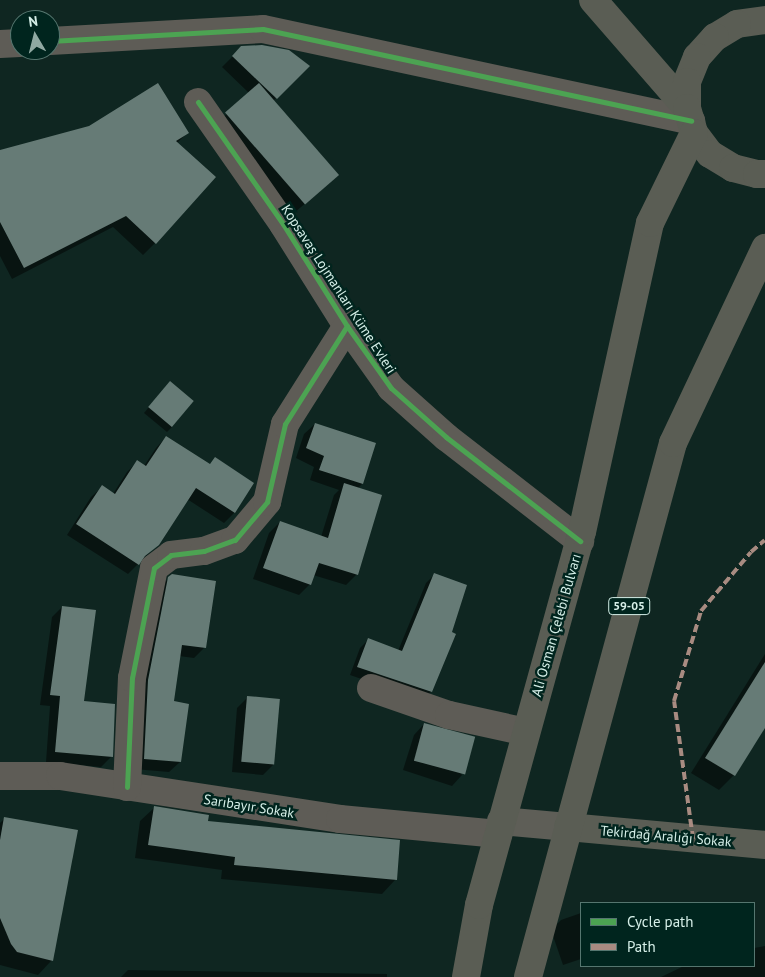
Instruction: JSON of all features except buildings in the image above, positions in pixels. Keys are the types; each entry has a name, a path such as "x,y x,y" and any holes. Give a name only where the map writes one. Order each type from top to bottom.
{"main road":[{"path":"593,0 690,121 710,154 732,168 756,174 765,174"},
{"path":"754,0 765,8"},
{"path":"690,121 688,82 697,57 714,37 738,24 765,20"},
{"name":"Ali Osman Çelebi Bulvarı","path":"466,977 479,904 580,541 650,223 690,121"},
{"name":"59-05","path":"528,977 673,443 765,248"},
{"path":"500,828 568,827"},
{"name":"Tekirdağ Aralığı Sokak","path":"568,827 765,845"}],"street":[{"path":"60,40 263,29 690,121"},
{"name":"Kopsavaş Lojmanları Küme Evleri","path":"198,102 283,224 347,326 391,388 446,437 580,541"},
{"path":"127,787 132,678 154,568 171,555 204,551 236,540 267,502 285,424 347,326"},
{"path":"371,688 450,715 526,732"},
{"name":"Sarıbayır Sokak","path":"0,776 60,776 340,819 500,828"}],"marked path":[{"path":"693,839 674,701 701,611 751,552 765,540"}],"cycle path":[{"path":"60,40 263,29 691,121"},
{"path":"198,102 283,224 347,326 391,388 446,437 580,541"},
{"path":"127,787 132,678 154,568 171,555 204,551 235,540 267,502 285,424 347,326"}]}
